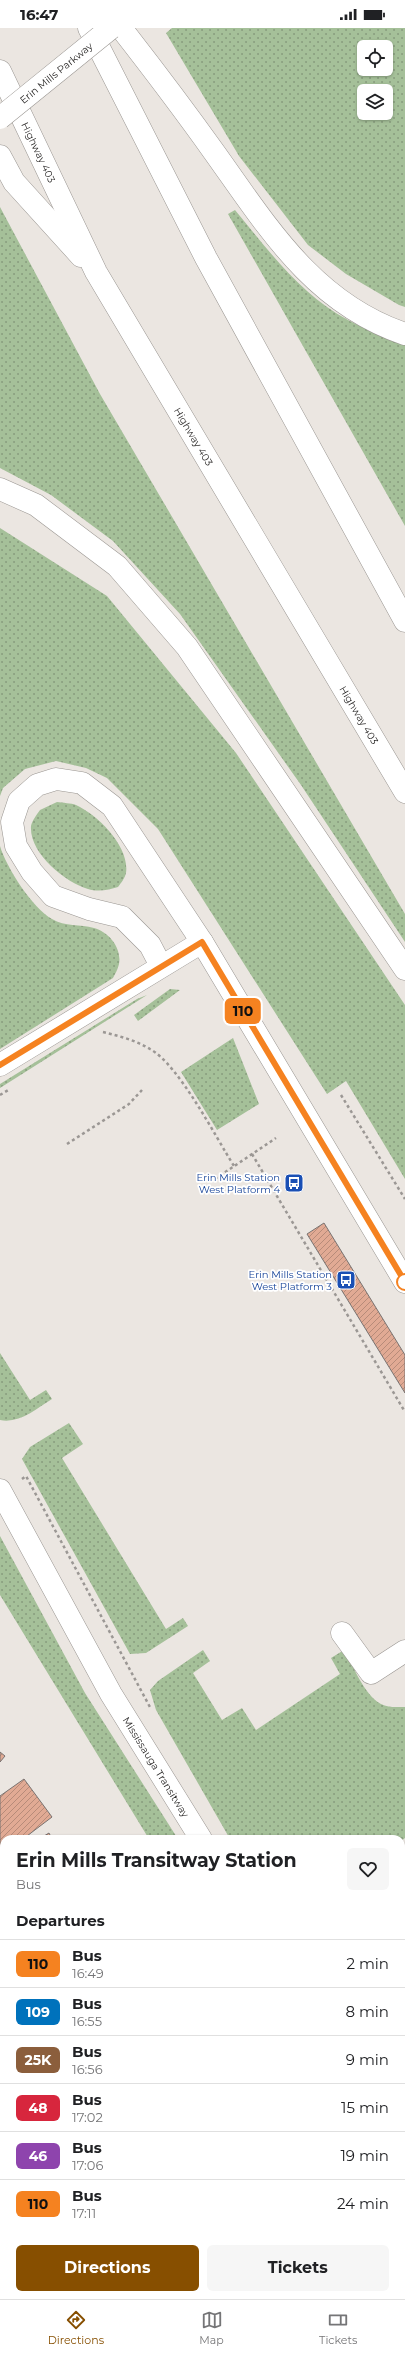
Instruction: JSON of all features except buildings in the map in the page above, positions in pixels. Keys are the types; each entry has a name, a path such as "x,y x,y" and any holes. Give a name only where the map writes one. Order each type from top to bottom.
{"main road":[{"path":"89,28 206,258 405,621"},
{"name":"Erin Mills Parkway","path":"0,118 112,28"},
{"path":"121,28 173,95 277,239 300,267 328,292 359,313 405,334"},
{"name":"Highway 403","path":"0,71 96,272 405,792"},
{"path":"0,156 14,182 96,272"},
{"path":"0,489 36,505 117,566 187,646 405,969"},
{"path":"161,966 150,945 122,917 89,909 53,896 32,872 16,846 12,822 19,801 37,785 56,779 82,783 112,806 202,942 405,1282"},
{"path":"0,1065 202,942"},
{"name":"Mississauga Transitway","path":"0,1490 111,1694 199,1835"},
{"path":"342,1633 371,1673 405,1651"}],"path":[{"path":"99,1031 128,1038 151,1050 172,1068 234,1166"},
{"path":"0,1095 13,1087"},
{"path":"67,1144 129,1104 142,1090"},
{"path":"341,1095 405,1199"},
{"path":"215,1179 276,1138"},
{"path":"252,1154 405,1412"},
{"path":"26,1476 154,1713"}],"green space":[{"path":"172,28 405,28 405,307 346,274 308,245 239,156 166,33"},
{"path":"0,207 100,394 405,914 405,942 301,785 180,614 113,541 51,495 0,468"},
{"path":"235,210 287,271 331,310 355,324 405,344 405,526 228,214"},
{"path":"0,528 107,596 236,753 405,1005 405,1179 346,1081 327,1094 158,829 107,778 86,768 56,761 25,769 3,788 0,796"},
{"path":"57,802 74,804 85,810 94,816 111,833 123,853 126,863 126,873 124,879 118,887 107,890 88,889 69,880 59,873 42,856 32,836 31,826 40,810"},
{"path":"0,846 14,876 37,906 45,914 57,922 94,928 105,933 116,947 119,958 119,966 113,978 0,1049"},
{"path":"170,989 180,990 138,1021 134,1015"},
{"path":"147,995 0,1088 0,1084 137,999"},
{"path":"233,1038 259,1104 217,1130 181,1072"},
{"path":"0,1353 30,1400 46,1390 52,1399 21,1418 7,1421 0,1420"},
{"path":"69,1423 83,1444 62,1458 166,1629 183,1618 188,1626 146,1653 130,1654 22,1459 30,1447"},
{"path":"0,1536 85,1693 175,1835 147,1835 0,1595"},
{"path":"203,1650 210,1661 193,1673 222,1720 242,1708 256,1730 340,1674 331,1658 344,1650 369,1694 381,1704 393,1707 405,1707 405,1835 228,1835 156,1710 150,1690 158,1681"}],"bus line":[{"name":"110","path":"0,1065 202,942 405,1282"}],"place":[{"name":"Erin Mills Station West Platform 4","path":"294,1183"},
{"name":"Erin Mills Station West Platform 3","path":"346,1280"}]}
